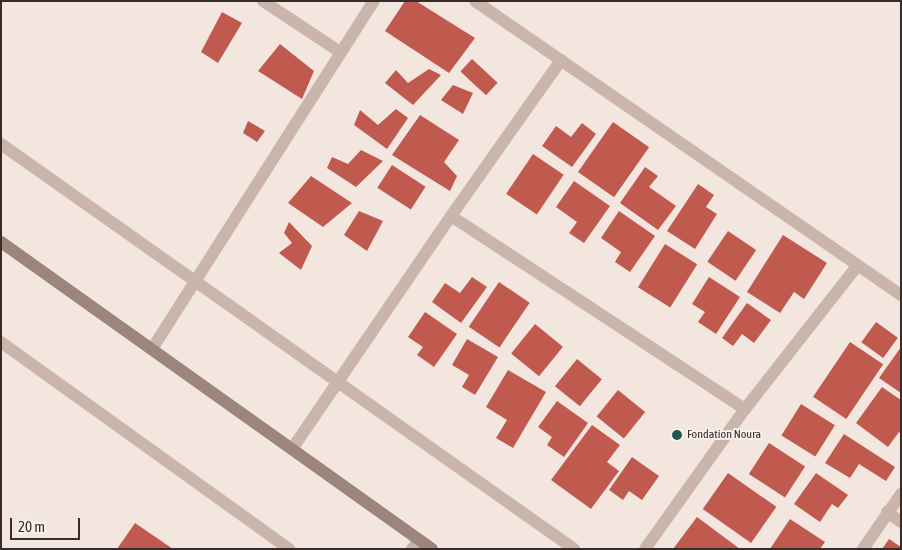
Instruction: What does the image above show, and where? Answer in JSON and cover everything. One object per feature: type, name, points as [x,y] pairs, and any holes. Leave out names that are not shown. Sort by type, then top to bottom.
[{"type":"main road","points":[[1,242],[292,449],[416,544],[432,549]]},
{"type":"street","points":[[263,1],[340,52]]},
{"type":"street","points":[[152,349],[374,1]]},
{"type":"street","points":[[475,1],[901,295]]},
{"type":"street","points":[[292,449],[450,216],[561,60]]},
{"type":"street","points":[[1,144],[574,549]]},
{"type":"street","points":[[450,216],[745,409]]},
{"type":"street","points":[[646,549],[745,409],[857,266]]},
{"type":"street","points":[[1,342],[288,549]]},
{"type":"street","points":[[863,549],[901,494]]},
{"type":"street","points":[[887,512],[901,522]]},
{"type":"building","points":[[405,1],[416,1],[475,38],[449,73],[385,31]]},
{"type":"building","points":[[222,12],[242,23],[218,63],[201,52]]},
{"type":"building","points":[[280,44],[314,71],[302,99],[258,71]]},
{"type":"building","points":[[472,59],[498,83],[486,95],[460,71]]},
{"type":"building","points":[[429,69],[441,75],[413,105],[385,83],[396,70],[408,83]]},
{"type":"building","points":[[453,85],[473,93],[463,114],[441,100]]},
{"type":"building","points":[[396,109],[408,118],[387,149],[354,125],[360,110],[378,125]]},
{"type":"building","points":[[420,115],[459,140],[444,162],[457,176],[450,191],[392,155]]},
{"type":"building","points":[[248,121],[265,131],[257,142],[243,133]]},
{"type":"building","points":[[613,122],[649,147],[614,197],[578,172]]},
{"type":"building","points":[[582,123],[596,134],[572,167],[542,146],[556,126],[571,137]]},
{"type":"building","points":[[361,150],[383,161],[356,187],[327,168],[332,157],[348,164]]},
{"type":"building","points":[[533,154],[564,175],[537,214],[506,194]]},
{"type":"building","points":[[392,165],[426,187],[411,209],[377,188]]},
{"type":"building","points":[[645,167],[658,176],[649,187],[676,206],[658,230],[620,203]]},
{"type":"building","points":[[311,176],[352,203],[323,227],[288,203]]},
{"type":"building","points":[[574,181],[610,206],[584,243],[569,233],[577,222],[556,207]]},
{"type":"building","points":[[698,184],[714,195],[706,207],[717,214],[695,249],[667,231]]},
{"type":"building","points":[[359,211],[383,221],[367,251],[344,235]]},
{"type":"building","points":[[619,211],[655,236],[630,272],[615,262],[621,252],[601,238]]},
{"type":"building","points":[[289,222],[312,246],[301,270],[279,253],[292,243],[284,233]]},
{"type":"building","points":[[728,231],[756,250],[735,281],[707,262]]},
{"type":"building","points":[[783,235],[827,263],[804,299],[794,292],[780,313],[747,292]]},
{"type":"building","points":[[665,244],[697,264],[670,307],[638,287]]},
{"type":"building","points":[[472,277],[487,287],[461,323],[432,302],[445,283],[460,293]]},
{"type":"building","points":[[709,277],[740,297],[716,334],[698,322],[705,312],[692,304]]},
{"type":"building","points":[[499,282],[530,303],[499,347],[469,327]]},
{"type":"building","points":[[747,303],[771,320],[754,343],[742,334],[733,346],[722,338]]},
{"type":"building","points":[[425,312],[457,334],[434,367],[417,355],[423,347],[408,337]]},
{"type":"building","points":[[876,322],[898,338],[883,358],[861,342]]},
{"type":"building","points":[[535,324],[563,347],[539,376],[511,354]]},
{"type":"building","points":[[467,339],[498,357],[475,395],[462,387],[469,375],[452,365]]},
{"type":"building","points":[[850,342],[883,364],[846,419],[813,397]]},
{"type":"building","points":[[901,347],[901,393],[879,378]]},
{"type":"building","points":[[577,359],[602,379],[580,406],[555,386]]},
{"type":"building","points":[[508,370],[546,392],[513,448],[496,438],[507,420],[486,407]]},
{"type":"building","points":[[882,387],[901,400],[901,434],[899,432],[888,447],[856,423]]},
{"type":"building","points":[[618,390],[645,412],[624,438],[597,416]]},
{"type":"building","points":[[557,401],[588,423],[564,457],[547,445],[552,437],[538,427]]},
{"type":"building","points":[[801,404],[835,425],[815,457],[781,435]]},
{"type":"building","points":[[592,425],[620,445],[607,462],[619,471],[591,509],[551,480]]},
{"type":"building","points":[[844,434],[895,467],[886,481],[859,464],[850,478],[825,463]]},
{"type":"building","points":[[769,443],[805,466],[785,497],[749,474]]},
{"type":"building","points":[[632,457],[659,476],[642,500],[629,491],[623,500],[609,490]]},
{"type":"building","points":[[728,473],[776,507],[751,543],[703,509]]},
{"type":"building","points":[[816,473],[848,495],[838,508],[832,504],[820,522],[794,504]]},
{"type":"building","points":[[697,517],[740,549],[673,549]]},
{"type":"building","points":[[790,519],[825,542],[820,549],[770,549]]},
{"type":"building","points":[[135,523],[173,549],[117,549]]},
{"type":"building","points":[[889,539],[901,547],[901,549],[882,549]]},
{"type":"place","name":"Fondation Noura","points":[[677,435]]}]
